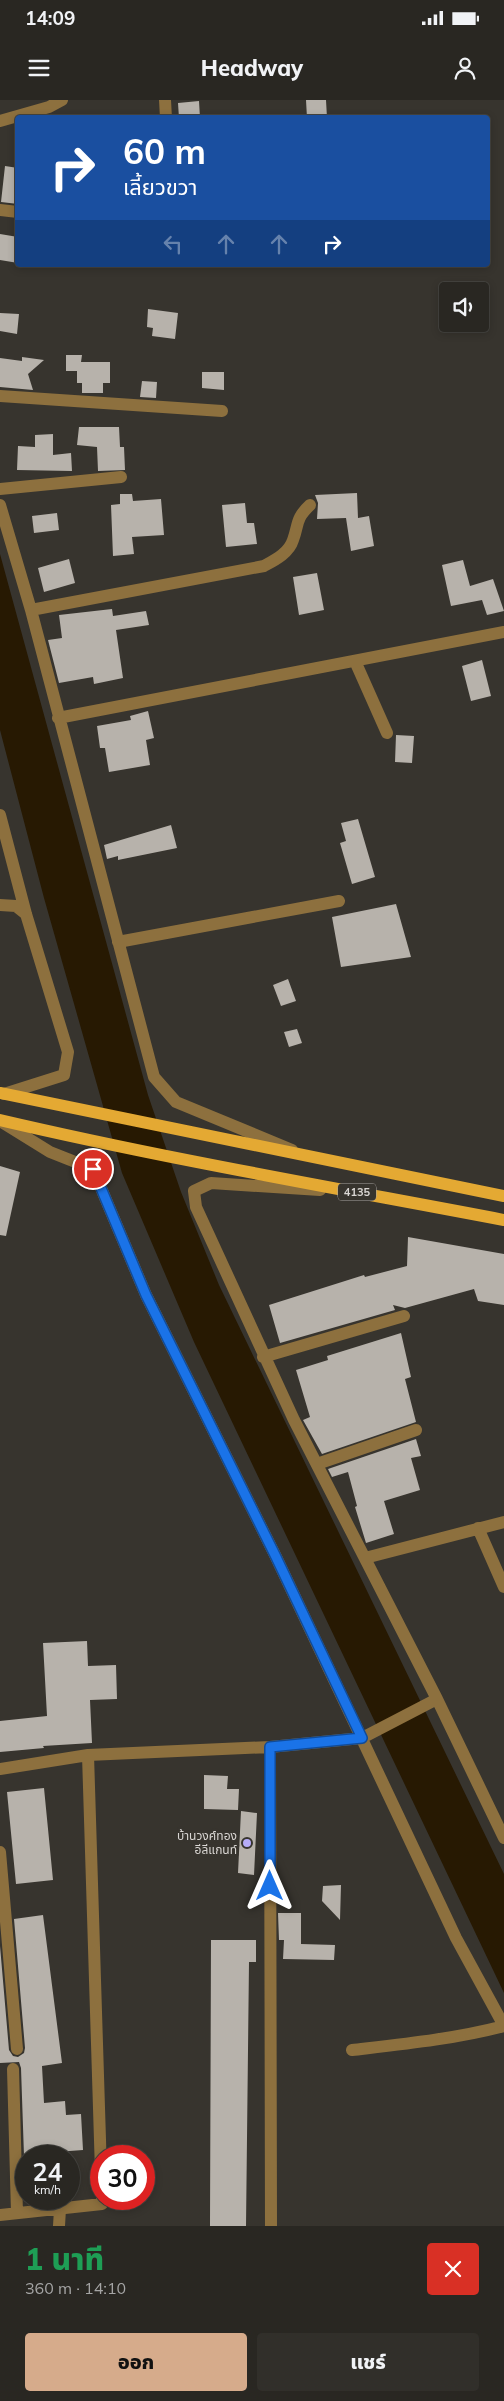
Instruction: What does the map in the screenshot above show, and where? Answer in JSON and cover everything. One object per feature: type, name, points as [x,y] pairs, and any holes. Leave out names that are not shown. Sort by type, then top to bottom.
[{"type":"main road","name":"4135","points":[[2,1093],[47,1104],[504,1196]]},
{"type":"main road","name":"4135","points":[[0,1120],[210,1165],[504,1220]]},
{"type":"street","points":[[18,115],[48,107],[62,100]]},
{"type":"street","points":[[164,100],[166,115]]},
{"type":"street","points":[[0,120],[15,116]]},
{"type":"street","points":[[0,210],[15,212]]},
{"type":"street","points":[[0,396],[222,411]]},
{"type":"street","points":[[0,489],[121,477]]},
{"type":"street","points":[[31,610],[264,566],[288,549],[293,542],[296,522],[301,513],[310,505]]},
{"type":"street","points":[[0,506],[31,610],[154,1077],[176,1102],[310,1157]]},
{"type":"street","points":[[58,718],[504,632]]},
{"type":"street","points":[[355,661],[387,733]]},
{"type":"street","points":[[0,815],[26,914],[68,1052],[64,1075],[2,1093]]},
{"type":"street","points":[[118,942],[339,901]]},
{"type":"street","points":[[0,904],[16,906],[26,914]]},
{"type":"street","points":[[0,1120],[50,1152],[93,1169],[146,1295],[276,1557],[456,1938],[504,2026],[433,2040],[352,2050]]},
{"type":"street","points":[[362,1193],[211,1183],[194,1191],[196,1207],[263,1357],[437,1699],[504,1838]]},
{"type":"street","points":[[263,1357],[404,1316]]},
{"type":"street","points":[[317,1464],[416,1430]]},
{"type":"street","points":[[365,1558],[504,1522]]},
{"type":"street","points":[[478,1528],[504,1587]]},
{"type":"street","points":[[0,1769],[88,1755],[270,1747],[362,1738],[437,1699]]},
{"type":"street","points":[[270,1747],[271,2226]]},
{"type":"street","points":[[88,1755],[100,2145]]},
{"type":"street","points":[[0,1852],[17,2049]]},
{"type":"street","points":[[13,2069],[17,2213]]},
{"type":"street","points":[[0,2215],[49,2210]]},
{"type":"street","points":[[59,2226],[60,2210]]},
{"type":"shaded area","points":[[0,554],[148,1095],[181,1192],[219,1285],[504,1874],[504,1993],[194,1342],[122,1173],[44,898],[0,730]]},
{"type":"building","points":[[306,100],[326,100],[327,115],[307,115]]},
{"type":"building","points":[[199,101],[200,115],[179,115],[178,103]]},
{"type":"building","points":[[5,166],[15,168],[15,204],[1,202]]},
{"type":"building","points":[[0,234],[15,236],[15,262],[0,260]]},
{"type":"building","points":[[148,309],[178,313],[175,339],[152,336],[153,328],[147,327]]},
{"type":"building","points":[[0,313],[19,314],[17,334],[0,331]]},
{"type":"building","points":[[66,355],[82,355],[81,362],[110,362],[110,383],[103,383],[103,393],[82,393],[82,383],[77,383],[77,371],[66,371]]},
{"type":"building","points":[[22,357],[44,360],[28,374],[33,390],[0,387],[0,358],[22,361]]},
{"type":"building","points":[[202,372],[224,372],[224,390],[202,388]]},
{"type":"building","points":[[142,381],[157,382],[156,398],[140,397]]},
{"type":"building","points":[[79,427],[119,427],[120,447],[124,447],[125,470],[98,471],[97,447],[77,445]]},
{"type":"building","points":[[53,434],[53,455],[71,453],[72,471],[17,470],[18,446],[35,447],[35,435]]},
{"type":"building","points":[[357,493],[358,518],[369,516],[374,546],[351,551],[346,518],[317,519],[318,503],[315,495]]},
{"type":"building","points":[[120,494],[132,494],[133,501],[161,499],[164,535],[132,537],[134,554],[113,556],[111,505],[120,504]]},
{"type":"building","points":[[245,503],[247,523],[254,523],[257,544],[226,547],[222,505]]},
{"type":"building","points":[[57,513],[59,530],[34,533],[32,516]]},
{"type":"building","points":[[69,559],[75,583],[44,592],[38,568]]},
{"type":"building","points":[[463,560],[470,586],[493,579],[504,611],[487,615],[482,600],[451,606],[442,565]]},
{"type":"building","points":[[317,573],[324,610],[299,615],[293,577]]},
{"type":"building","points":[[112,609],[113,616],[146,611],[149,625],[116,630],[123,678],[94,684],[93,677],[59,683],[48,640],[62,638],[59,615]]},
{"type":"building","points":[[482,660],[491,696],[471,701],[462,666]]},
{"type":"building","points":[[148,711],[154,738],[146,740],[150,765],[109,772],[105,748],[100,748],[97,726],[131,720],[130,716]]},
{"type":"building","points":[[396,735],[414,736],[412,763],[395,762]]},
{"type":"building","points":[[358,819],[375,877],[352,884],[340,843],[346,841],[341,823]]},
{"type":"building","points":[[171,825],[177,848],[118,860],[118,856],[107,859],[104,845]]},
{"type":"building","points":[[396,904],[411,957],[341,967],[332,917]]},
{"type":"building","points":[[288,979],[296,1001],[281,1006],[273,985]]},
{"type":"building","points":[[297,1029],[302,1043],[289,1047],[284,1032]]},
{"type":"building","points":[[0,1166],[20,1172],[6,1236],[0,1235]]},
{"type":"building","points":[[408,1237],[504,1254],[504,1305],[478,1301],[474,1289],[405,1308],[393,1305],[395,1310],[280,1343],[269,1305],[364,1275],[365,1277],[407,1266]]},
{"type":"building","points":[[401,1333],[411,1377],[405,1379],[416,1422],[322,1454],[303,1420],[310,1417],[296,1370],[328,1360],[327,1356]]},
{"type":"building","points":[[416,1439],[421,1456],[411,1458],[420,1490],[384,1501],[394,1534],[366,1543],[355,1507],[357,1506],[348,1472],[332,1477],[328,1469]]},
{"type":"building","points":[[87,1641],[88,1666],[116,1665],[117,1699],[90,1700],[92,1743],[43,1746],[44,1748],[0,1752],[0,1721],[47,1716],[43,1643]]},
{"type":"building","points":[[204,1775],[228,1776],[227,1789],[239,1789],[238,1810],[204,1809]]},
{"type":"building","points":[[44,1788],[53,1880],[16,1884],[7,1792]]},
{"type":"building","name":"บ้านวงศ์ทอง อีลีแกนท์","points":[[241,1811],[257,1813],[254,1875],[238,1873]]},
{"type":"building","points":[[341,1885],[340,1920],[322,1901],[323,1886]]},
{"type":"building","points":[[278,1913],[301,1913],[301,1944],[335,1945],[334,1960],[283,1959],[284,1940],[279,1940]]},
{"type":"building","points":[[43,1915],[62,2063],[42,2066],[44,2103],[65,2101],[66,2115],[81,2114],[83,2150],[80,2150],[80,2145],[24,2145],[21,2068],[19,2062],[0,2063],[0,1946],[9,2050],[13,2056],[18,2057],[24,2053],[25,2048],[14,1919]]},
{"type":"building","points":[[211,1940],[256,1940],[256,1962],[249,1962],[246,2226],[210,2226]]},
{"type":"place","name":"บ้านวงศ์ทอง อีลีแกนท์","points":[[247,1843]]},
{"type":"route","points":[[93,1169],[146,1295],[276,1557],[362,1738],[270,1747],[270,1886]]}]
